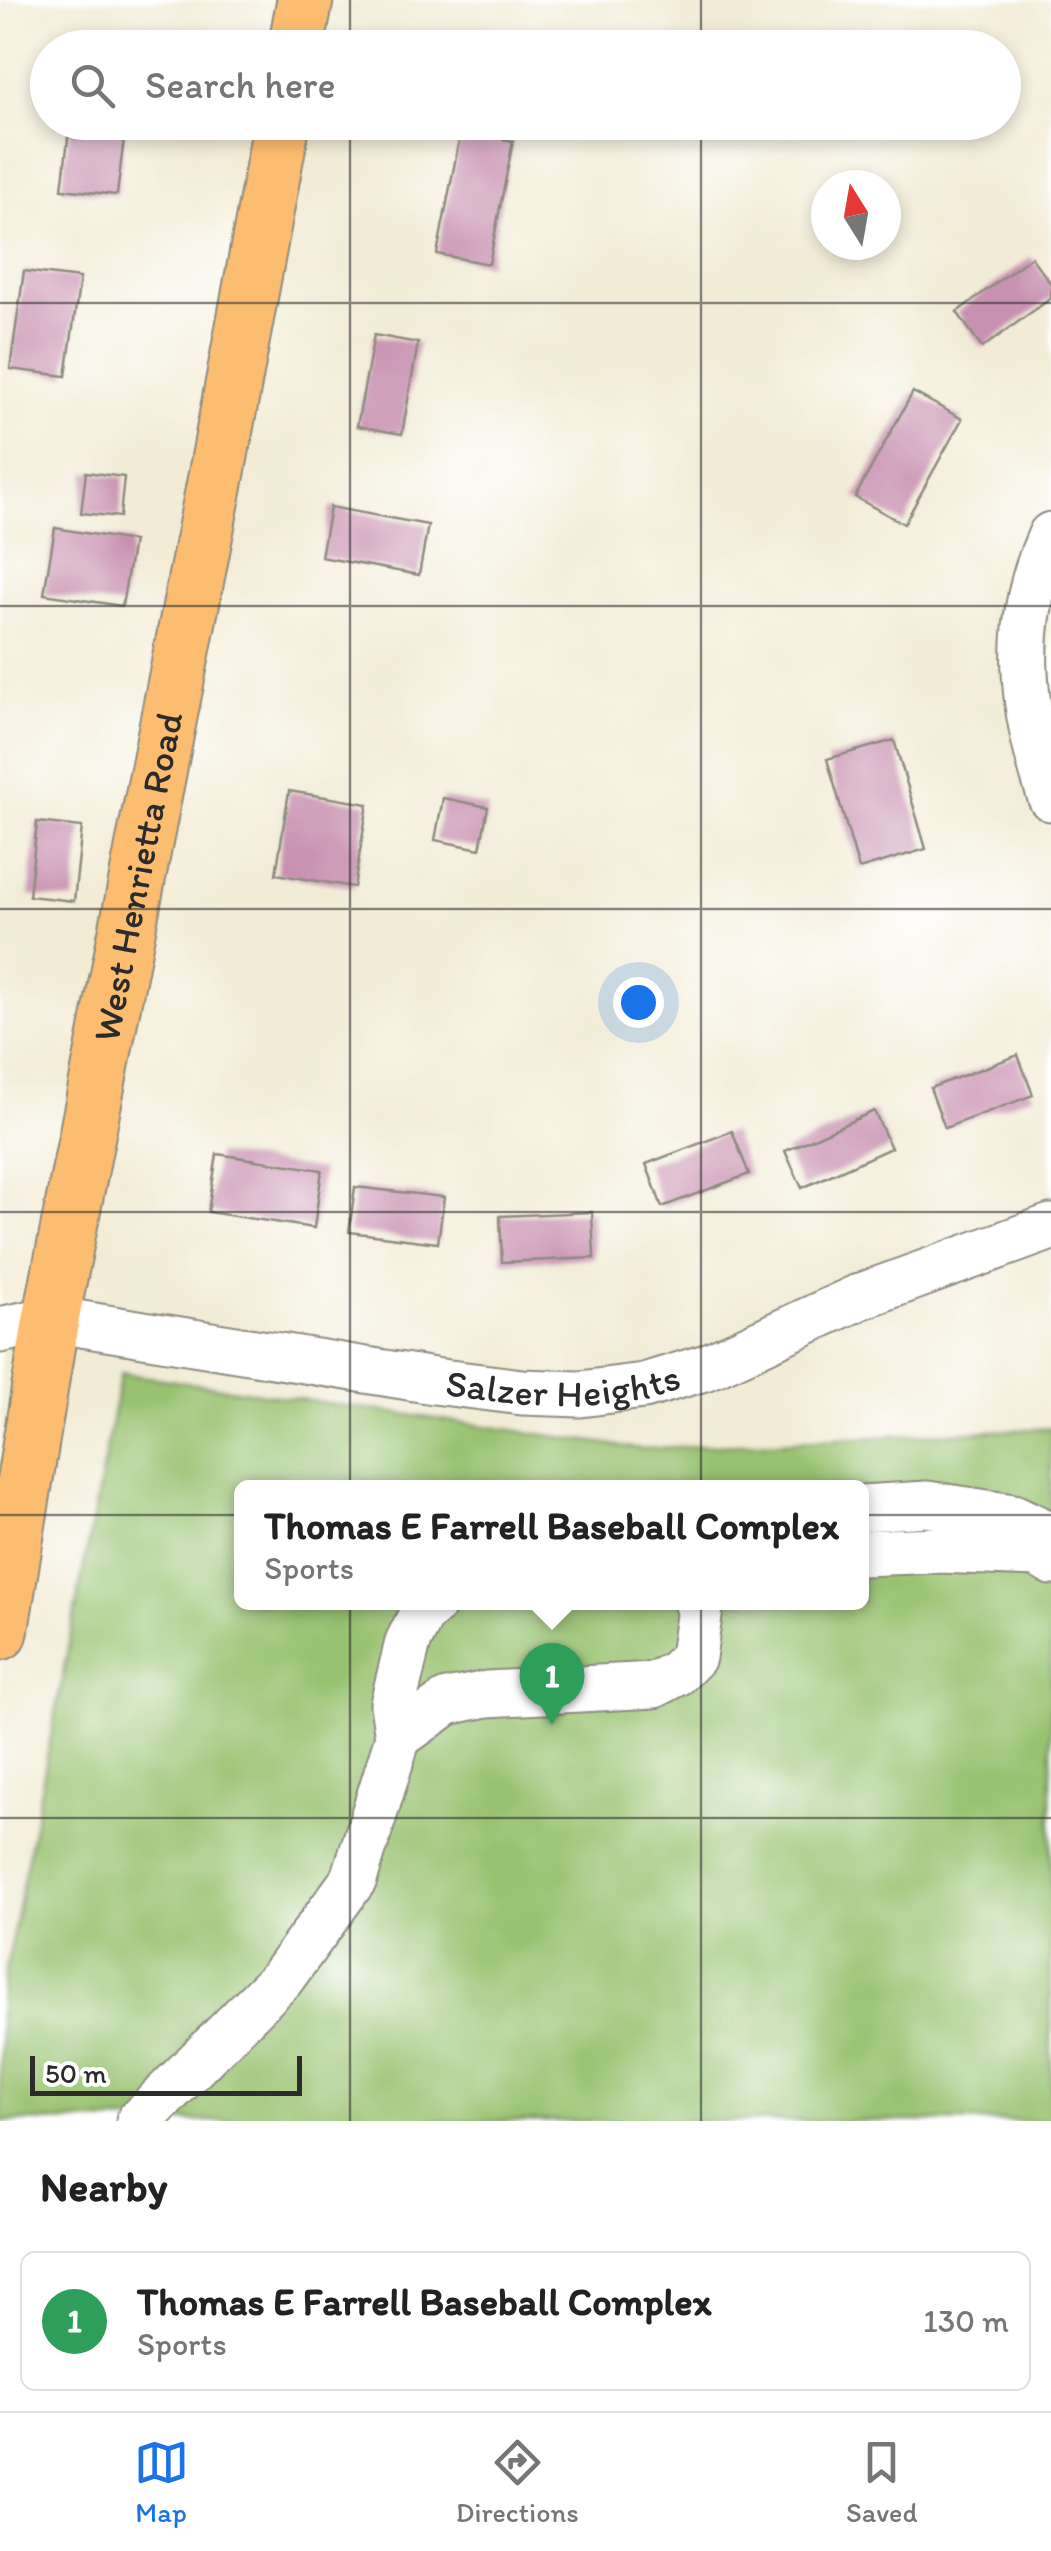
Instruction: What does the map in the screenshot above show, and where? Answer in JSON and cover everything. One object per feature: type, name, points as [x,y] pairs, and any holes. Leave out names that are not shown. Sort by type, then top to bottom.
[{"type":"main road","points":[[299,30],[304,0]]},
{"type":"main road","name":"West Henrietta Road","points":[[0,1632],[26,1324],[213,496],[279,140]]},
{"type":"street","points":[[1051,535],[1037,565],[1026,616],[1023,658],[1032,738],[1051,798]]},
{"type":"street","name":"Salzer Heights","points":[[26,1324],[434,1381],[522,1392],[580,1394],[644,1386],[706,1367],[859,1297],[1051,1226]]},
{"type":"street","points":[[869,1508],[927,1504],[1013,1516],[1051,1535]]},
{"type":"street","points":[[869,1553],[940,1550],[1038,1554],[1051,1562]]},
{"type":"street","points":[[138,2121],[281,1979],[354,1879],[398,1737],[393,1704],[408,1642],[426,1610]]},
{"type":"street","points":[[398,1737],[447,1702],[486,1694],[654,1684],[677,1673],[693,1657],[703,1610]]},
{"type":"green space","points":[[121,1373],[641,1449],[1051,1428],[1051,2121],[0,2121],[0,2001]]},
{"type":"building","points":[[68,140],[124,140],[117,195],[62,189]]},
{"type":"building","points":[[459,140],[513,141],[489,264],[437,254]]},
{"type":"building","points":[[1031,257],[1051,284],[1051,298],[982,348],[957,312]]},
{"type":"building","points":[[24,271],[80,278],[66,376],[10,369]]},
{"type":"building","points":[[374,335],[418,343],[402,434],[357,426]]},
{"type":"building","points":[[913,392],[962,419],[904,524],[855,497]]},
{"type":"building","points":[[86,472],[124,477],[120,517],[81,513]]},
{"type":"building","points":[[330,507],[428,525],[419,575],[321,557]]},
{"type":"building","points":[[55,528],[133,541],[122,606],[44,594]]},
{"type":"building","points":[[894,740],[926,849],[859,869],[827,759]]},
{"type":"building","points":[[289,791],[368,804],[354,887],[276,874]]},
{"type":"building","points":[[443,798],[488,807],[480,849],[435,840]]},
{"type":"building","points":[[37,822],[82,827],[74,901],[29,896]]},
{"type":"building","points":[[1018,1055],[1033,1095],[945,1128],[930,1088]]},
{"type":"building","points":[[874,1111],[891,1148],[802,1188],[785,1151]]},
{"type":"building","points":[[732,1131],[749,1174],[662,1207],[646,1164]]},
{"type":"building","points":[[217,1154],[322,1170],[314,1228],[208,1212]]},
{"type":"building","points":[[355,1187],[444,1197],[438,1243],[349,1232]]},
{"type":"building","points":[[592,1212],[594,1258],[502,1262],[500,1216]]},
{"type":"place","name":"Thomas E Farrell Baseball Complex","points":[[552,1725]]}]
